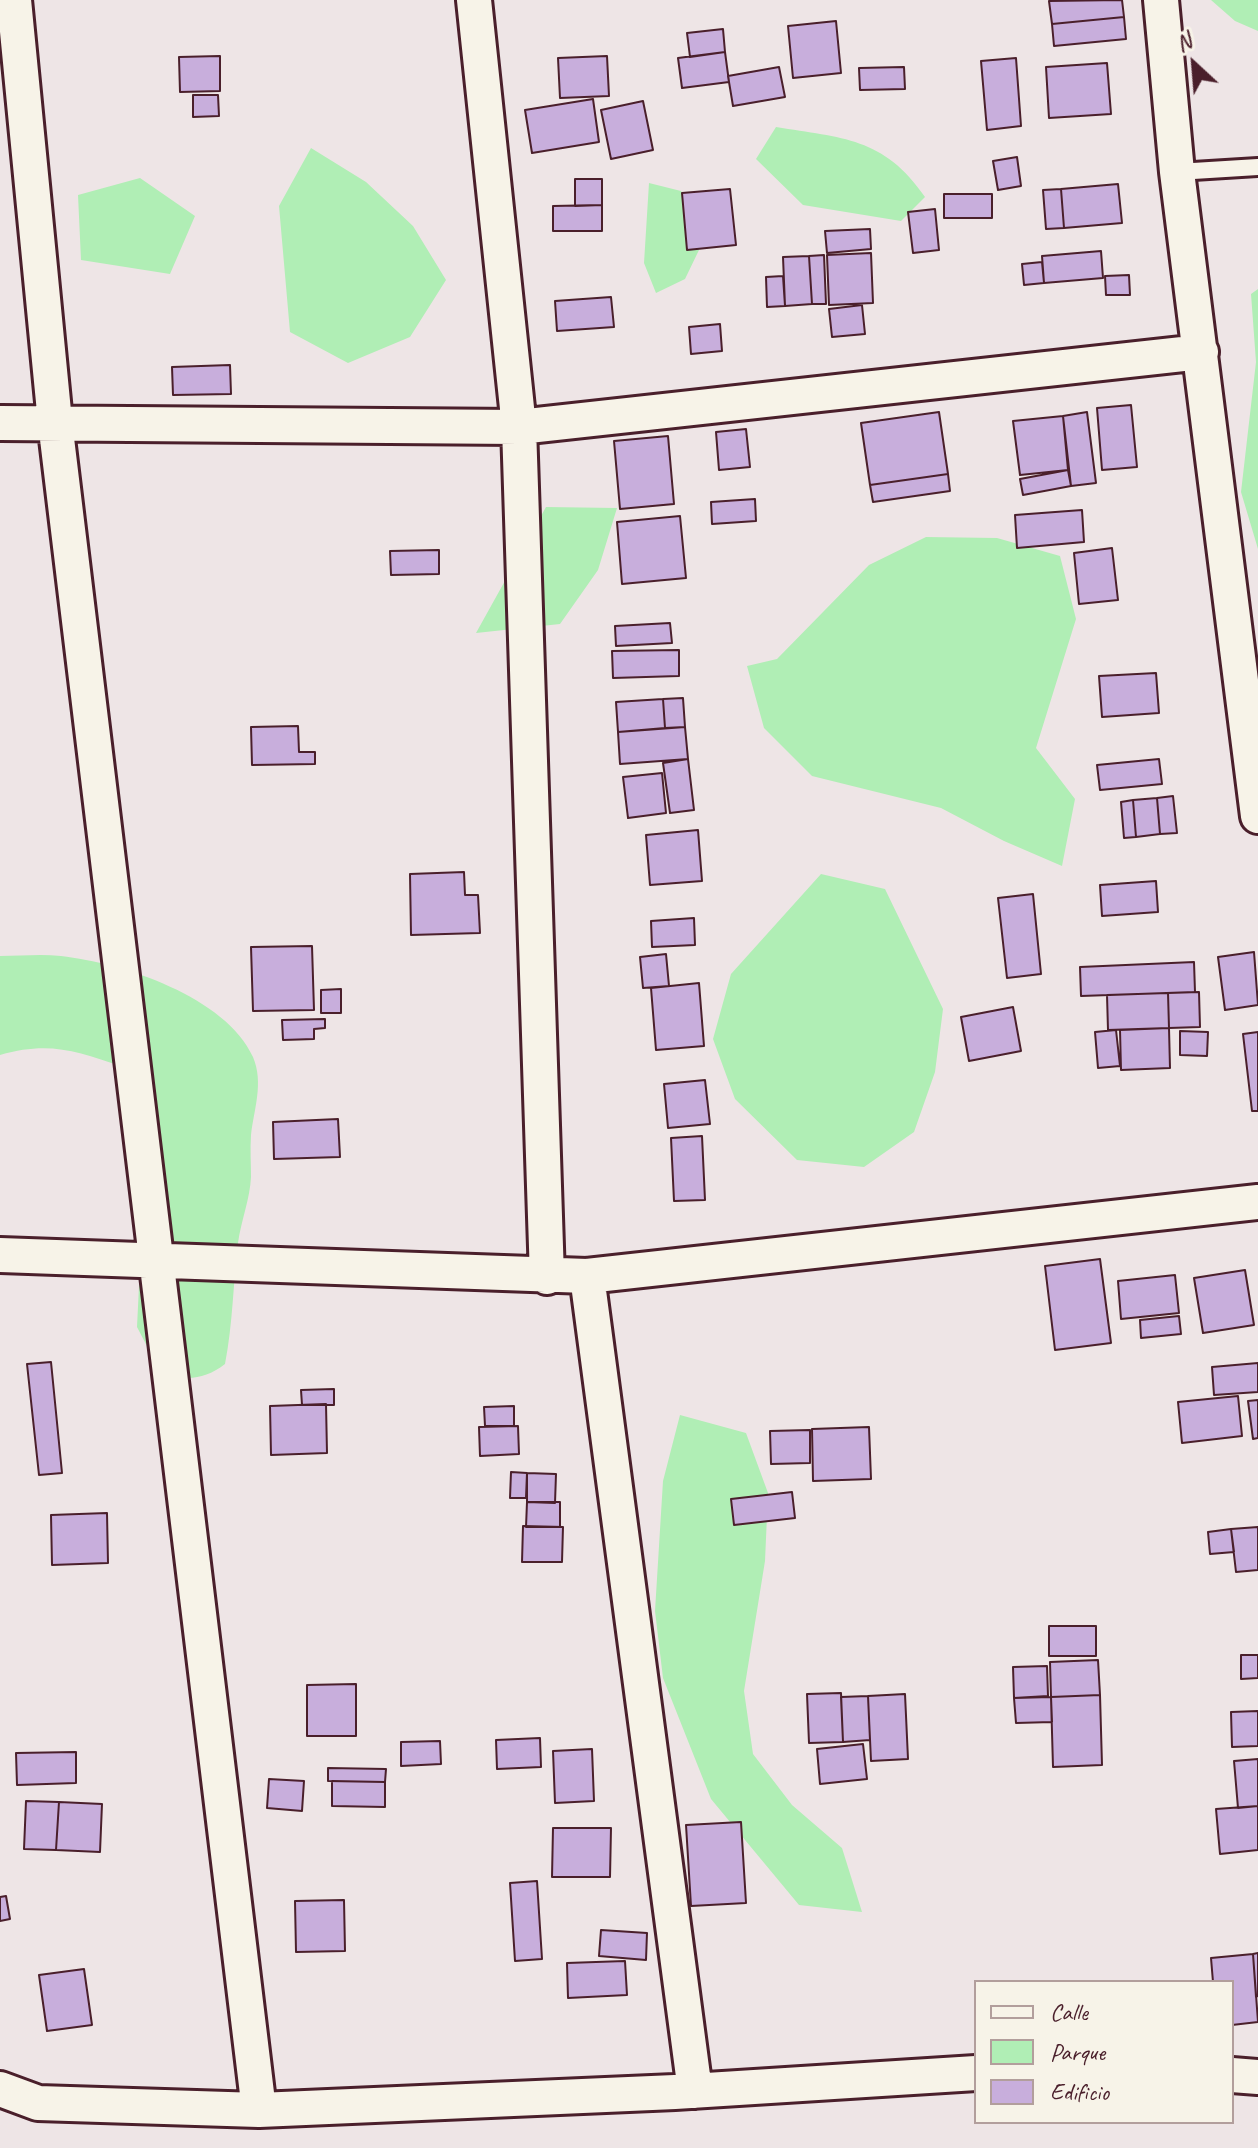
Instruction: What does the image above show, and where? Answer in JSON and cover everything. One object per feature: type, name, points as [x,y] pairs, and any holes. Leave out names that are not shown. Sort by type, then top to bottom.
[{"type":"street","points":[[14,0],[55,422],[154,1262],[259,2110]]},
{"type":"street","points":[[474,0],[519,427],[547,1277]]},
{"type":"street","points":[[1161,0],[1177,172],[1258,816]]},
{"type":"street","points":[[0,423],[519,427],[1201,352]]},
{"type":"street","points":[[0,1255],[547,1277],[587,1276],[1258,1202]]},
{"type":"street","points":[[587,1276],[695,2091]]},
{"type":"street","points":[[0,2089],[38,2103],[259,2110],[695,2091],[974,2073]]},
{"type":"street","points":[[1234,2075],[1258,2077]]},
{"type":"lane","points":[[1177,172],[1258,167]]},
{"type":"green space","points":[[1211,0],[1258,0],[1258,31],[1235,21]]},
{"type":"green space","points":[[776,127],[841,138],[877,151],[910,177],[925,197],[901,221],[803,205],[756,159]]},
{"type":"green space","points":[[311,148],[366,182],[413,226],[446,280],[410,337],[348,363],[290,332],[279,206]]},
{"type":"green space","points":[[140,178],[195,216],[170,274],[81,260],[78,195]]},
{"type":"green space","points":[[649,183],[681,191],[699,217],[699,250],[685,279],[656,293],[644,263]]},
{"type":"green space","points":[[1258,289],[1258,549],[1241,492],[1256,362],[1251,294]]},
{"type":"green space","points":[[546,507],[617,508],[598,570],[560,624],[476,633]]},
{"type":"green space","points":[[926,537],[997,538],[1060,556],[1076,619],[1036,748],[1075,799],[1062,866],[1004,841],[941,808],[812,776],[764,728],[747,666],[777,659],[869,565]]},
{"type":"green space","points":[[821,874],[885,889],[943,1009],[935,1072],[914,1132],[864,1167],[797,1160],[735,1099],[713,1039],[731,974]]},
{"type":"green space","points":[[0,956],[61,956],[142,975],[197,1001],[220,1017],[240,1036],[253,1057],[258,1086],[251,1135],[251,1177],[238,1243],[230,1334],[225,1364],[210,1373],[187,1378],[161,1373],[137,1327],[139,1286],[157,1234],[123,1067],[91,1056],[48,1048],[0,1055]]},
{"type":"green space","points":[[680,1415],[746,1433],[768,1493],[765,1561],[744,1691],[753,1754],[792,1805],[842,1848],[862,1912],[799,1905],[711,1799],[663,1678],[655,1611],[663,1481]]},
{"type":"building","points":[[1122,0],[1124,17],[1052,24],[1049,1]]},
{"type":"building","points":[[1124,17],[1126,39],[1054,46],[1052,24]]},
{"type":"building","points":[[836,21],[841,73],[793,78],[788,26]]},
{"type":"building","points":[[723,29],[725,52],[690,57],[687,33]]},
{"type":"building","points":[[725,52],[729,82],[682,88],[678,58]]},
{"type":"building","points":[[220,56],[220,91],[180,92],[179,57]]},
{"type":"building","points":[[607,56],[609,96],[560,98],[558,58]]},
{"type":"building","points":[[1016,58],[1021,126],[987,130],[981,61]]},
{"type":"building","points":[[1107,63],[1111,114],[1049,118],[1046,67]]},
{"type":"building","points":[[779,67],[785,97],[733,106],[728,76]]},
{"type":"building","points":[[904,67],[905,89],[860,90],[859,68]]},
{"type":"building","points":[[193,95],[218,95],[219,116],[193,117]]},
{"type":"building","points":[[593,99],[599,142],[532,153],[525,110]]},
{"type":"building","points":[[643,101],[653,150],[611,159],[601,110]]},
{"type":"building","points":[[1017,157],[1021,186],[998,190],[993,161]]},
{"type":"building","points":[[575,179],[602,179],[602,205],[575,206]]},
{"type":"building","points":[[1118,184],[1122,223],[1064,228],[1061,189]]},
{"type":"building","points":[[730,189],[736,245],[687,250],[682,193]]},
{"type":"building","points":[[1061,189],[1064,228],[1046,229],[1043,190]]},
{"type":"building","points":[[944,194],[992,194],[992,218],[944,218]]},
{"type":"building","points":[[602,205],[602,231],[553,231],[553,206]]},
{"type":"building","points":[[935,209],[939,250],[913,253],[908,212]]},
{"type":"building","points":[[870,229],[871,249],[827,253],[825,231]]},
{"type":"building","points":[[1101,251],[1103,278],[1044,283],[1042,256]]},
{"type":"building","points":[[871,253],[873,303],[829,305],[827,255]]},
{"type":"building","points":[[824,255],[826,304],[812,304],[809,256]]},
{"type":"building","points":[[809,256],[812,304],[785,306],[783,257]]},
{"type":"building","points":[[1042,262],[1044,283],[1024,285],[1022,264]]},
{"type":"building","points":[[1129,275],[1130,295],[1106,295],[1105,276]]},
{"type":"building","points":[[783,276],[785,306],[767,307],[766,277]]},
{"type":"building","points":[[611,297],[614,327],[557,331],[555,301]]},
{"type":"building","points":[[862,305],[865,334],[832,337],[829,309]]},
{"type":"building","points":[[720,324],[722,351],[691,354],[689,327]]},
{"type":"building","points":[[230,365],[231,394],[173,395],[172,367]]},
{"type":"building","points":[[1131,405],[1137,467],[1102,470],[1097,408]]},
{"type":"building","points":[[939,412],[948,474],[870,485],[861,423]]},
{"type":"building","points":[[1087,412],[1096,483],[1071,486],[1063,416]]},
{"type":"building","points":[[1063,416],[1068,470],[1020,475],[1013,421]]},
{"type":"building","points":[[746,429],[750,467],[719,470],[716,432]]},
{"type":"building","points":[[668,436],[674,504],[620,509],[614,441]]},
{"type":"building","points":[[1068,470],[1071,486],[1023,495],[1020,479]]},
{"type":"building","points":[[948,474],[950,491],[873,502],[870,485]]},
{"type":"building","points":[[755,499],[756,521],[712,524],[711,502]]},
{"type":"building","points":[[1082,510],[1084,542],[1017,548],[1015,515]]},
{"type":"building","points":[[680,516],[686,578],[622,584],[617,522]]},
{"type":"building","points":[[1112,548],[1118,600],[1079,604],[1074,553]]},
{"type":"building","points":[[439,550],[439,574],[391,575],[390,551]]},
{"type":"building","points":[[670,623],[672,643],[616,646],[615,626]]},
{"type":"building","points":[[679,650],[679,676],[613,678],[612,651]]},
{"type":"building","points":[[1156,673],[1159,713],[1102,717],[1099,676]]},
{"type":"building","points":[[683,698],[685,727],[665,728],[663,699]]},
{"type":"building","points":[[663,699],[665,728],[618,732],[616,702]]},
{"type":"building","points":[[298,726],[299,752],[315,752],[315,764],[252,765],[251,727]]},
{"type":"building","points":[[685,727],[688,759],[620,764],[618,732]]},
{"type":"building","points":[[688,759],[694,810],[670,813],[663,763]]},
{"type":"building","points":[[1159,759],[1162,784],[1100,790],[1097,765]]},
{"type":"building","points":[[662,773],[666,813],[628,818],[623,777]]},
{"type":"building","points":[[1173,796],[1177,833],[1160,834],[1157,798]]},
{"type":"building","points":[[1157,798],[1160,834],[1136,837],[1133,800]]},
{"type":"building","points":[[1133,800],[1136,837],[1124,838],[1121,802]]},
{"type":"building","points":[[698,830],[702,881],[650,885],[646,835]]},
{"type":"building","points":[[464,872],[465,895],[478,895],[480,933],[411,935],[410,874]]},
{"type":"building","points":[[1156,881],[1158,912],[1102,916],[1100,885]]},
{"type":"building","points":[[1033,894],[1041,974],[1007,978],[998,898]]},
{"type":"building","points":[[694,918],[695,945],[652,947],[651,921]]},
{"type":"building","points":[[312,946],[314,1010],[253,1011],[251,947]]},
{"type":"building","points":[[1254,952],[1258,1005],[1225,1010],[1218,957]]},
{"type":"building","points":[[666,954],[669,986],[643,988],[640,957]]},
{"type":"building","points":[[1194,962],[1195,992],[1081,996],[1080,967]]},
{"type":"building","points":[[699,983],[704,1046],[656,1050],[651,988]]},
{"type":"building","points":[[341,989],[341,1013],[321,1013],[321,990]]},
{"type":"building","points":[[1199,992],[1200,1027],[1169,1028],[1168,993]]},
{"type":"building","points":[[1168,993],[1169,1028],[1108,1030],[1107,995]]},
{"type":"building","points":[[1013,1007],[1021,1051],[969,1061],[961,1017]]},
{"type":"building","points":[[325,1019],[325,1028],[314,1029],[314,1039],[283,1040],[282,1020]]},
{"type":"building","points":[[1169,1028],[1170,1068],[1121,1070],[1120,1030]]},
{"type":"building","points":[[1116,1030],[1120,1066],[1098,1068],[1095,1032]]},
{"type":"building","points":[[1180,1031],[1208,1032],[1207,1056],[1180,1055]]},
{"type":"building","points":[[1258,1032],[1258,1111],[1252,1111],[1243,1034]]},
{"type":"building","points":[[705,1080],[710,1124],[668,1128],[664,1084]]},
{"type":"building","points":[[338,1119],[340,1157],[274,1159],[273,1122]]},
{"type":"building","points":[[702,1136],[705,1200],[674,1201],[671,1138]]},
{"type":"building","points":[[1100,1259],[1111,1343],[1055,1350],[1045,1266]]},
{"type":"building","points":[[1245,1270],[1254,1325],[1203,1333],[1194,1278]]},
{"type":"building","points":[[1175,1275],[1179,1313],[1121,1319],[1118,1281]]},
{"type":"building","points":[[1179,1316],[1181,1334],[1141,1338],[1140,1320]]},
{"type":"building","points":[[51,1362],[62,1473],[39,1475],[27,1364]]},
{"type":"building","points":[[1258,1363],[1258,1392],[1214,1395],[1212,1367]]},
{"type":"building","points":[[334,1389],[334,1405],[302,1405],[301,1390]]},
{"type":"building","points":[[1238,1396],[1242,1436],[1182,1443],[1178,1402]]},
{"type":"building","points":[[1258,1400],[1258,1438],[1253,1439],[1248,1401]]},
{"type":"building","points":[[326,1404],[327,1453],[271,1455],[270,1406]]},
{"type":"building","points":[[514,1406],[514,1426],[485,1426],[484,1407]]},
{"type":"building","points":[[518,1426],[519,1454],[480,1456],[479,1427]]},
{"type":"building","points":[[869,1427],[871,1479],[813,1481],[812,1429]]},
{"type":"building","points":[[810,1430],[810,1463],[771,1464],[770,1431]]},
{"type":"building","points":[[511,1472],[527,1473],[526,1498],[510,1498]]},
{"type":"building","points":[[527,1473],[556,1474],[555,1503],[527,1502]]},
{"type":"building","points":[[792,1492],[795,1518],[734,1525],[731,1499]]},
{"type":"building","points":[[527,1502],[560,1502],[560,1527],[526,1527]]},
{"type":"building","points":[[107,1513],[108,1563],[52,1565],[51,1515]]},
{"type":"building","points":[[523,1526],[563,1527],[562,1562],[522,1562]]},
{"type":"building","points":[[1258,1527],[1258,1570],[1236,1572],[1231,1529]]},
{"type":"building","points":[[1231,1529],[1234,1552],[1210,1554],[1208,1532]]},
{"type":"building","points":[[1049,1626],[1096,1626],[1096,1656],[1049,1656]]},
{"type":"building","points":[[1241,1655],[1258,1655],[1258,1678],[1241,1679]]},
{"type":"building","points":[[1098,1660],[1100,1695],[1051,1697],[1050,1662]]},
{"type":"building","points":[[1047,1666],[1048,1696],[1014,1698],[1013,1667]]},
{"type":"building","points":[[356,1684],[356,1736],[307,1736],[307,1685]]},
{"type":"building","points":[[841,1693],[843,1742],[809,1743],[807,1694]]},
{"type":"building","points":[[905,1694],[908,1759],[871,1761],[868,1696]]},
{"type":"building","points":[[1100,1695],[1102,1765],[1053,1767],[1051,1697]]},
{"type":"building","points":[[868,1696],[870,1740],[843,1742],[841,1697]]},
{"type":"building","points":[[1051,1697],[1052,1722],[1016,1723],[1014,1698]]},
{"type":"building","points":[[1258,1711],[1258,1746],[1232,1747],[1231,1712]]},
{"type":"building","points":[[540,1738],[541,1767],[497,1769],[496,1740]]},
{"type":"building","points":[[440,1741],[441,1764],[401,1766],[401,1742]]},
{"type":"building","points":[[863,1744],[867,1779],[820,1784],[817,1749]]},
{"type":"building","points":[[592,1749],[594,1801],[555,1803],[553,1751]]},
{"type":"building","points":[[76,1752],[76,1783],[17,1785],[16,1753]]},
{"type":"building","points":[[1258,1759],[1258,1806],[1238,1808],[1234,1761]]},
{"type":"building","points":[[328,1768],[386,1769],[385,1782],[328,1781]]},
{"type":"building","points":[[269,1779],[304,1781],[302,1811],[267,1808]]},
{"type":"building","points":[[332,1781],[385,1782],[385,1807],[332,1806]]},
{"type":"building","points":[[26,1801],[59,1802],[56,1850],[24,1849]]},
{"type":"building","points":[[59,1802],[102,1804],[100,1852],[56,1850]]},
{"type":"building","points":[[1258,1806],[1258,1850],[1220,1854],[1216,1809]]},
{"type":"building","points":[[741,1822],[746,1903],[691,1906],[686,1825]]},
{"type":"building","points":[[553,1828],[611,1828],[610,1877],[552,1877]]},
{"type":"building","points":[[537,1881],[542,1959],[515,1961],[510,1883]]},
{"type":"building","points":[[6,1896],[10,1919],[0,1921],[0,1897]]},
{"type":"building","points":[[344,1900],[345,1951],[296,1952],[295,1901]]},
{"type":"building","points":[[601,1930],[647,1933],[646,1960],[599,1956]]},
{"type":"building","points":[[1258,1953],[1258,1996],[1256,1997],[1253,1954]]},
{"type":"building","points":[[1253,1954],[1258,2022],[1234,2025],[1234,1980],[1213,1980],[1211,1958]]},
{"type":"building","points":[[625,1961],[627,1995],[568,1998],[567,1963]]},
{"type":"building","points":[[84,1969],[92,2025],[47,2031],[39,1975]]}]
